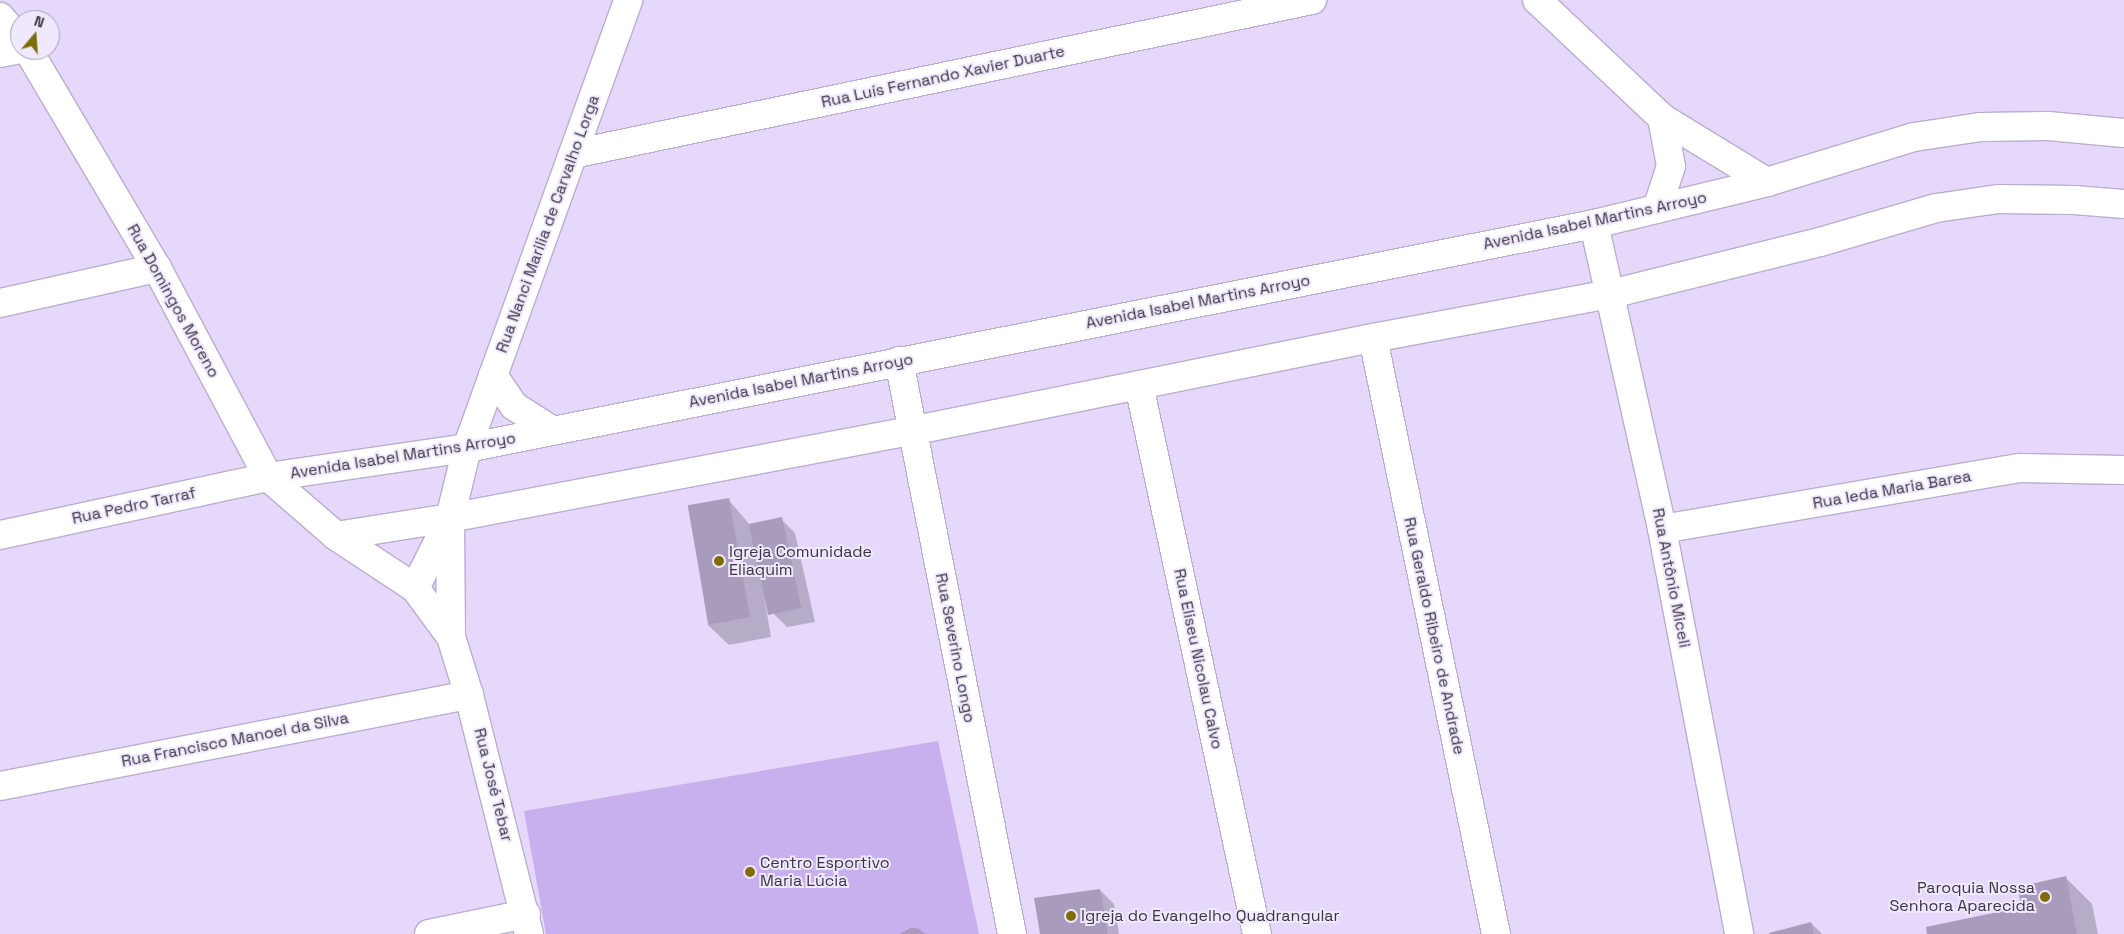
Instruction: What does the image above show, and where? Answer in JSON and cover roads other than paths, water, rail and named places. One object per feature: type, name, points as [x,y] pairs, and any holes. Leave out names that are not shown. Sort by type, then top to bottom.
[{"type":"street","name":"Rua Nanci Marilia de Carvalho Lorga","points":[[450,518],[467,448],[628,0]]},
{"type":"street","name":"Rua Luís Fernando Xavier Duarte","points":[[573,154],[1312,0]]},
{"type":"street","points":[[1537,0],[1662,118],[1767,182]]},
{"type":"street","points":[[0,17],[10,28]]},
{"type":"street","name":"Rua Domingos Moreno","points":[[34,60],[157,268],[268,477],[336,536]]},
{"type":"street","points":[[1657,209],[1671,166],[1662,118]]},
{"type":"street","name":"Avenida Isabel Martins Arroyo","points":[[268,477],[467,448],[1594,224],[1767,182],[1914,137],[1981,127],[2048,126],[2124,133]]},
{"type":"street","points":[[336,536],[450,518],[911,431],[1373,338],[1611,294],[1820,242],[1936,208],[1999,199],[2074,200],[2124,204]]},
{"type":"street","name":"Rua Antônio Miceli","points":[[1594,224],[1662,529],[1739,934]]},
{"type":"street","points":[[0,303],[157,268]]},
{"type":"street","name":"Rua Geraldo Ribeiro de Andrade","points":[[1373,338],[1496,934]]},
{"type":"street","name":"Rua Severino Longo","points":[[899,361],[911,431],[1012,934]]},
{"type":"street","points":[[493,375],[514,406],[553,431]]},
{"type":"street","name":"Rua Eliseu Nicolau Calvo","points":[[1139,385],[1257,934]]},
{"type":"street","name":"Rua Ieda Maria Barea","points":[[1662,529],[2020,468],[2124,470]]},
{"type":"street","name":"Rua Pedro Tarraf","points":[[0,535],[268,477]]},
{"type":"street","points":[[415,588],[450,518]]},
{"type":"street","name":"Rua José Tebar","points":[[450,518],[451,638]]},
{"type":"street","name":"Rua José Tebar","points":[[336,536],[415,588],[451,638],[470,695],[527,924]]},
{"type":"street","name":"Rua Francisco Manoel da Silva","points":[[0,786],[470,695]]},
{"type":"street","points":[[429,934],[527,924]]},
{"type":"place","name":"Igreja Comunidade Eliaquim","points":[[719,561]]},
{"type":"place","name":"Centro Esportivo Maria Lúcia","points":[[750,872]]},
{"type":"place","name":"Paroquia Nossa Senhora Aparecida","points":[[2045,897]]},
{"type":"place","name":"Igreja do Evangelho Quadrangular","points":[[1071,916]]}]
